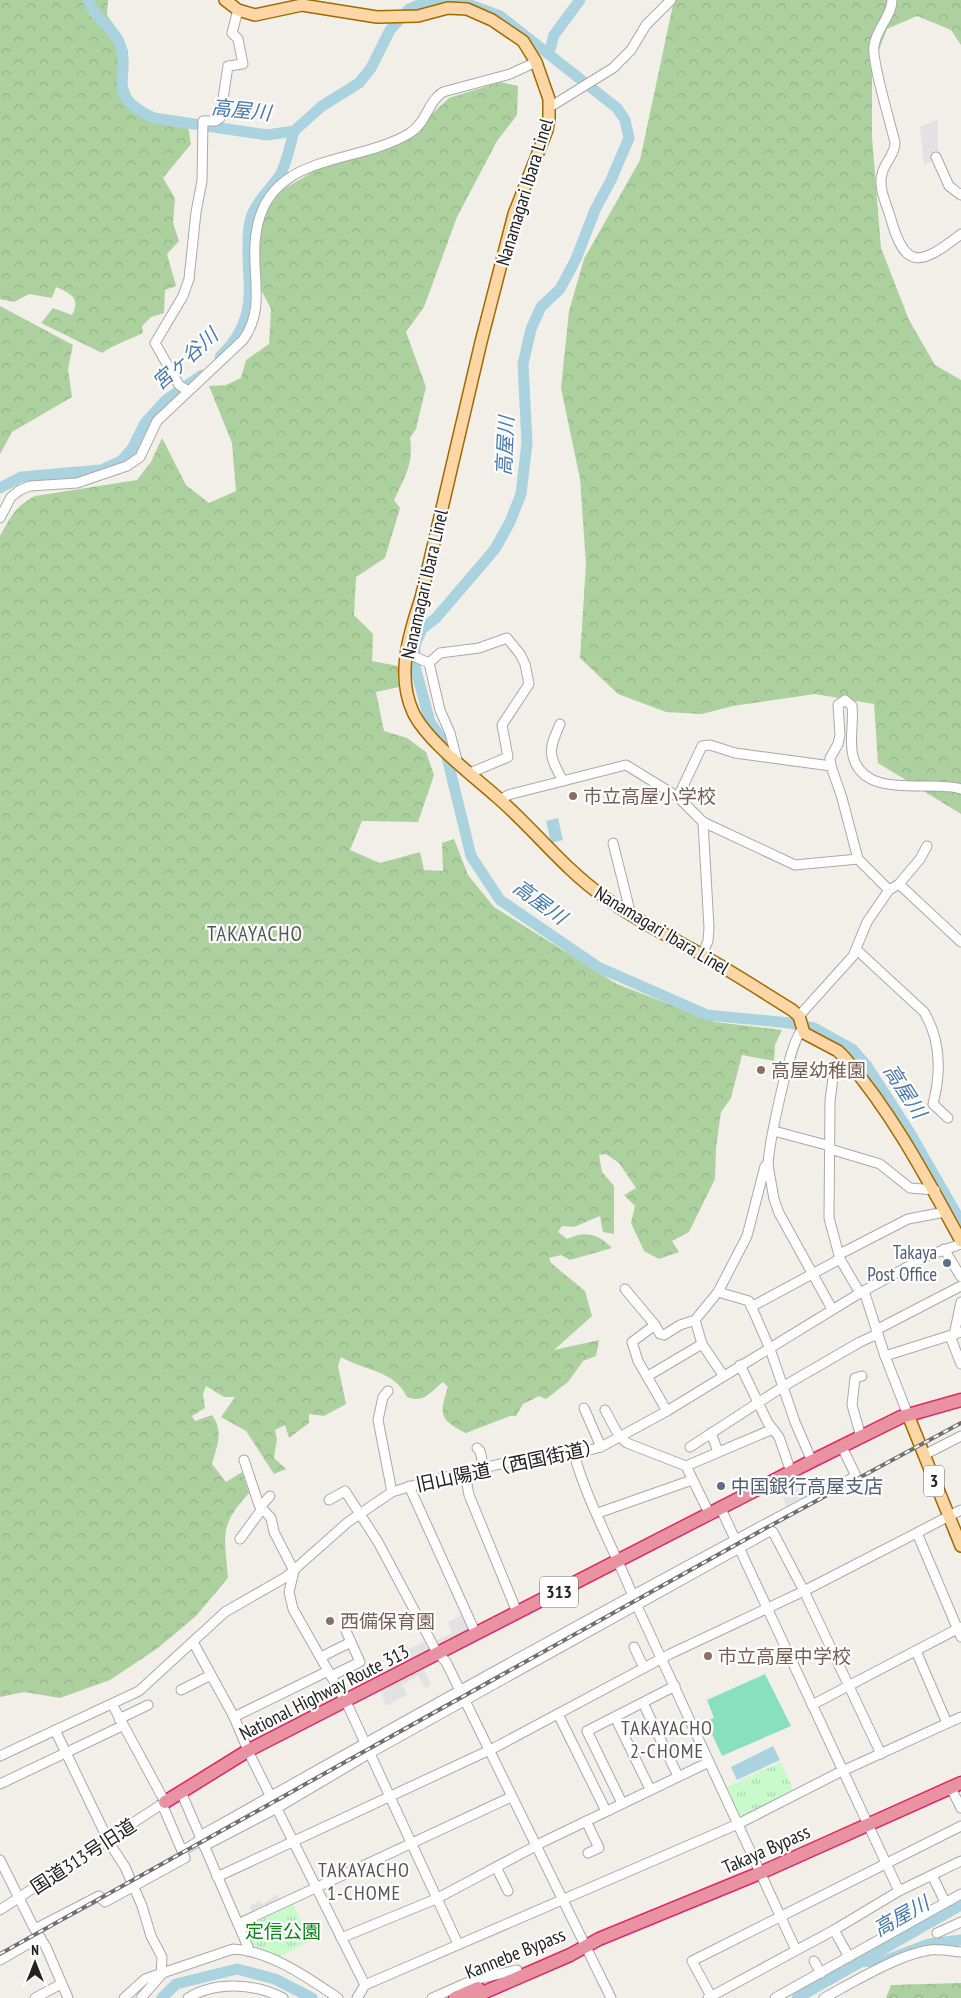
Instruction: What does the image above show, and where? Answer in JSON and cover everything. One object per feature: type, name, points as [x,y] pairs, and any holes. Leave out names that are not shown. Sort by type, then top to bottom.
[{"type":"highway","name":"National Highway Route 313","points":[[164,1803],[249,1750],[346,1702],[517,1612],[619,1562],[812,1461],[908,1415],[961,1400]]},
{"type":"highway","name":"Takaya Bypass","points":[[585,1946],[760,1873],[956,1786]]},
{"type":"highway","name":"Kannebe Bypass","points":[[455,1998],[568,1948],[585,1946]]},
{"type":"highway","name":"Kannebe Bypass","points":[[471,1998],[570,1955],[585,1946]]},
{"type":"main road","name":"Nanamagari Ibara Linel","points":[[225,0],[238,10],[255,15],[302,5],[391,17],[411,17],[448,8],[468,9],[517,34],[530,49],[550,107],[547,130],[514,214],[408,654],[405,685],[412,711],[428,736],[501,800],[587,884],[630,915],[702,955],[800,1022],[809,1037],[838,1051],[881,1103],[935,1190],[961,1242]]},
{"type":"main road","name":"3","points":[[908,1415],[961,1546]]},
{"type":"street","points":[[550,107],[613,68],[631,50],[646,25],[671,0]]},
{"type":"street","points":[[892,0],[892,6],[877,34],[873,53],[895,143],[895,149],[882,174],[881,185],[894,232],[904,253],[911,257],[922,258],[945,247],[961,234]]},
{"type":"street","points":[[184,388],[155,343],[183,296],[189,279],[196,212],[202,180],[203,126],[205,120],[216,122],[220,118],[228,66],[243,64],[238,40],[232,33],[238,10]]},
{"type":"street","points":[[0,518],[11,497],[20,490],[30,486],[77,483],[127,466],[140,457],[156,421],[184,388],[243,340],[253,325],[257,290],[255,242],[258,219],[264,205],[287,179],[304,169],[368,150],[411,132],[427,116],[438,96],[443,92],[510,74],[536,62]]},
{"type":"street","points":[[936,157],[949,186],[961,195]]},
{"type":"street","points":[[427,662],[440,653],[479,648],[507,638],[520,654],[525,664],[529,684],[502,725],[508,757],[470,773]]},
{"type":"street","points":[[408,654],[427,662]]},
{"type":"street","points":[[427,662],[440,710],[450,733],[454,758]]},
{"type":"street","points":[[889,890],[858,859],[842,798],[831,766],[830,758],[838,744],[840,735],[838,705],[845,700],[852,706],[853,757],[869,777],[904,788],[948,785],[961,789]]},
{"type":"street","points":[[560,724],[550,746],[556,767],[563,780]]},
{"type":"street","points":[[678,798],[702,746],[710,745],[735,753],[831,766]]},
{"type":"street","points":[[501,800],[508,795],[626,765],[678,798],[703,822],[795,865],[858,859]]},
{"type":"street","points":[[702,955],[709,928],[703,822]]},
{"type":"street","points":[[613,843],[630,915]]},
{"type":"street","points":[[832,1309],[811,1274],[779,1213],[774,1199],[768,1164],[774,1131],[800,1022],[857,950],[867,922],[889,890],[899,884],[920,859],[927,846]]},
{"type":"street","points":[[899,884],[961,942]]},
{"type":"street","points":[[857,950],[924,1012],[930,1022],[937,1049],[938,1067],[933,1104],[948,1118]]},
{"type":"street","points":[[845,1058],[833,1078],[829,1218],[840,1256],[862,1292],[884,1356],[908,1415]]},
{"type":"street","points":[[774,1131],[880,1164],[910,1188],[935,1190]]},
{"type":"street","points":[[625,1289],[655,1325],[660,1334],[664,1335],[680,1325],[695,1320],[718,1292],[748,1236],[765,1166],[768,1164]]},
{"type":"street","points":[[751,1307],[908,1219],[945,1212]]},
{"type":"street","name":"旧山陽道（西国街道）","points":[[0,1756],[139,1691],[230,1609],[294,1571],[320,1545],[359,1514],[392,1492],[409,1486],[525,1458],[574,1454],[601,1448],[667,1411],[832,1309],[944,1249],[961,1242]]},
{"type":"street","points":[[944,1249],[961,1277]]},
{"type":"street","points":[[690,1448],[784,1386],[961,1286]]},
{"type":"street","points":[[718,1292],[747,1299],[769,1347],[795,1422],[812,1461]]},
{"type":"street","points":[[961,1302],[955,1334],[961,1364]]},
{"type":"street","points":[[695,1320],[702,1344],[723,1375]]},
{"type":"street","points":[[655,1325],[631,1344],[638,1361],[667,1411]]},
{"type":"street","points":[[884,1356],[955,1334]]},
{"type":"street","points":[[648,1376],[702,1344]]},
{"type":"street","points":[[740,1365],[768,1423],[779,1437],[791,1472]]},
{"type":"street","points":[[861,1437],[852,1401],[855,1378],[862,1376]]},
{"type":"street","points":[[388,1391],[383,1397],[378,1420],[392,1492]]},
{"type":"street","points":[[584,1408],[601,1448]]},
{"type":"street","points":[[606,1410],[621,1438],[637,1448],[686,1466],[773,1429]]},
{"type":"street","points":[[711,1433],[718,1449]]},
{"type":"street","points":[[924,1455],[961,1436]]},
{"type":"street","points":[[202,1841],[272,1796],[365,1742],[633,1594],[856,1476],[842,1446]]},
{"type":"street","points":[[477,1448],[480,1451],[484,1469]]},
{"type":"street","points":[[574,1454],[583,1481],[637,1606],[796,1950]]},
{"type":"street","points":[[244,1460],[261,1508],[271,1518],[274,1532],[294,1571],[289,1592],[292,1607],[346,1702],[458,1944]]},
{"type":"street","points":[[686,1466],[692,1480],[735,1539],[898,1891]]},
{"type":"street","points":[[465,1474],[469,1495],[517,1612]]},
{"type":"street","points":[[598,1513],[692,1480]]},
{"type":"street","points":[[409,1486],[476,1634]]},
{"type":"street","points":[[329,1500],[345,1491],[378,1542],[438,1653],[446,1662],[611,1998]]},
{"type":"street","points":[[240,1539],[270,1496]]},
{"type":"street","points":[[217,1877],[489,1750],[662,1658],[804,1591],[961,1510]]},
{"type":"street","points":[[182,1851],[277,1808],[370,1753],[770,1531],[773,1532],[804,1591],[881,1754]]},
{"type":"street","points":[[812,1705],[916,1651],[960,1631],[917,1533]]},
{"type":"street","points":[[234,1717],[330,1673],[360,1662],[346,1631]]},
{"type":"street","points":[[193,1642],[234,1717],[293,1842],[365,1985]]},
{"type":"street","points":[[321,1657],[351,1642]]},
{"type":"street","points":[[634,1646],[644,1668]]},
{"type":"street","points":[[916,1651],[947,1723]]},
{"type":"street","points":[[181,1690],[211,1675]]},
{"type":"street","points":[[570,1740],[675,1686]]},
{"type":"street","points":[[643,1703],[678,1776]]},
{"type":"street","points":[[0,1960],[99,1896],[105,1902],[184,1858],[164,1803],[112,1704]]},
{"type":"street","points":[[0,1784],[66,1753],[148,1706]]},
{"type":"street","points":[[558,1714],[606,1811]]},
{"type":"street","points":[[615,1717],[650,1790]]},
{"type":"street","points":[[357,1998],[365,1985],[738,1824],[843,1770],[961,1717]]},
{"type":"street","points":[[55,1730],[133,1886],[142,1906],[151,1936],[162,1957],[161,1975],[140,1998]]},
{"type":"street","points":[[587,1731],[622,1803]]},
{"type":"street","points":[[341,1938],[436,1898],[622,1803],[709,1762]]},
{"type":"street","points":[[956,1786],[961,1808]]},
{"type":"street","points":[[181,1792],[248,1947],[248,1951]]},
{"type":"street","points":[[238,1924],[512,1797]]},
{"type":"street","name":"国道313号旧道","points":[[0,1910],[164,1803]]},
{"type":"street","points":[[586,1821],[599,1848],[588,1854]]},
{"type":"street","points":[[961,1826],[692,1961],[711,1997],[834,1930],[898,1891],[961,1861]]},
{"type":"street","points":[[0,1860],[64,1981],[68,1998]]},
{"type":"street","points":[[496,1867],[508,1891]]},
{"type":"street","points":[[932,1876],[946,1902]]},
{"type":"street","points":[[775,1998],[961,1894]]},
{"type":"street","points":[[918,1903],[924,1914]]},
{"type":"street","points":[[937,1933],[961,1922]]},
{"type":"street","points":[[834,1930],[849,1957]]},
{"type":"street","points":[[124,1998],[124,1995],[145,1979],[232,1949],[248,1951],[282,1964],[338,1998]]},
{"type":"street","points":[[824,1998],[872,1971],[918,1953],[928,1950],[961,1952]]},
{"type":"street","points":[[814,1961],[821,1973]]},
{"type":"street","points":[[432,1998],[473,1980],[517,1970]]},
{"type":"street","points":[[35,1998],[64,1981]]},
{"type":"street","points":[[491,1998],[504,1983]]},
{"type":"street","points":[[188,1998],[203,1991],[230,1986],[260,1990],[283,1998]]},
{"type":"green space","points":[[0,0],[108,0],[107,15],[121,35],[128,51],[126,80],[131,96],[154,122],[188,126],[191,144],[163,178],[175,198],[173,223],[179,241],[167,254],[176,286],[165,290],[164,313],[151,317],[142,326],[143,333],[102,353],[41,323],[53,308],[72,315],[75,309],[75,301],[70,294],[56,287],[52,298],[29,294],[14,302],[0,299]]},
{"type":"green space","points":[[674,0],[961,0],[961,45],[951,30],[917,16],[887,29],[872,68],[872,137],[881,248],[909,320],[935,365],[961,380],[961,814],[878,763],[874,704],[815,694],[733,706],[702,714],[666,712],[618,694],[580,658],[586,564],[580,479],[561,388],[569,311],[584,259],[640,160]]},
{"type":"green space","points":[[500,82],[518,86],[517,115],[497,141],[457,217],[424,307],[406,332],[426,387],[416,429],[410,438],[410,463],[394,500],[400,508],[385,558],[356,577],[354,615],[373,634],[372,661],[398,666],[399,687],[376,692],[384,731],[407,738],[426,752],[434,775],[418,822],[362,821],[350,850],[380,863],[420,852],[424,870],[443,871],[442,843],[454,839],[468,875],[494,907],[617,984],[715,1022],[782,1030],[775,1045],[774,1061],[742,1055],[731,1098],[721,1112],[716,1148],[715,1179],[689,1232],[672,1241],[679,1252],[659,1259],[644,1251],[631,1223],[635,1206],[624,1195],[636,1188],[619,1163],[606,1154],[599,1155],[602,1172],[614,1186],[614,1234],[603,1232],[600,1216],[574,1227],[562,1226],[558,1232],[567,1239],[586,1234],[591,1235],[602,1239],[612,1248],[570,1260],[561,1255],[549,1258],[551,1263],[585,1291],[592,1316],[554,1350],[599,1340],[596,1356],[583,1361],[568,1382],[546,1399],[539,1396],[523,1404],[516,1416],[510,1416],[466,1433],[446,1420],[443,1404],[448,1387],[443,1382],[426,1396],[413,1399],[407,1397],[395,1381],[387,1376],[341,1357],[338,1366],[346,1404],[324,1416],[309,1414],[309,1423],[289,1438],[285,1425],[275,1430],[277,1439],[274,1458],[286,1469],[274,1474],[246,1431],[221,1417],[235,1397],[224,1397],[206,1386],[203,1394],[205,1408],[192,1416],[195,1421],[212,1415],[216,1421],[219,1433],[212,1464],[226,1482],[242,1472],[249,1493],[228,1523],[225,1541],[228,1578],[196,1616],[158,1648],[110,1680],[60,1698],[24,1692],[0,1697],[0,536],[14,513],[35,496],[137,480],[151,462],[162,438],[186,485],[209,503],[236,491],[232,443],[209,386],[226,385],[241,378],[246,360],[269,344],[271,309],[257,282],[256,237],[262,218],[277,193],[333,160],[400,144],[449,98]]},
{"type":"green space","points":[[0,306],[73,345],[68,369],[72,397],[12,432],[0,454]]},
{"type":"green space","points":[[765,1674],[791,1726],[722,1756],[706,1721],[714,1718],[707,1700]]},
{"type":"green space","points":[[781,1762],[793,1789],[743,1818],[740,1817],[727,1787]]},
{"type":"green space","name":"定信公園","points":[[293,1904],[311,1941],[276,1958],[253,1950],[245,1928]]},
{"type":"green space","points":[[961,1983],[961,1998],[886,1998],[891,1985]]},
{"type":"shaded area","points":[[938,119],[938,157],[924,165],[920,127]]},
{"type":"shaded area","points":[[796,1476],[807,1498],[787,1509],[780,1487],[772,1491],[771,1489]]},
{"type":"shaded area","points":[[464,1614],[472,1631],[439,1650],[434,1642],[452,1633],[448,1622]]},
{"type":"shaded area","points":[[424,1641],[430,1652],[395,1670],[387,1652],[406,1644],[409,1649]]},
{"type":"shaded area","points":[[423,1668],[431,1685],[425,1688],[418,1676],[402,1685],[407,1695],[386,1706],[380,1689]]},
{"type":"shaded area","points":[[278,1894],[281,1902],[253,1914],[249,1906],[260,1901],[262,1904]]},
{"type":"water","points":[[558,818],[563,840],[551,843],[546,821]]},
{"type":"water","points":[[773,1746],[780,1760],[737,1780],[731,1767]]},
{"type":"waterway","name":"高屋川","points":[[88,0],[90,6],[118,40],[122,52],[123,92],[128,100],[138,109],[154,118],[267,135],[294,131],[322,106],[359,83],[371,68],[390,30],[409,9],[421,4],[457,0],[500,16],[617,108],[625,120],[629,138],[611,180],[595,210],[576,259],[560,289],[541,307],[531,329],[523,364],[527,443],[521,494],[510,522],[495,549],[436,618],[422,629],[415,645],[415,667],[430,722],[443,741],[471,856],[500,900],[598,967],[707,1015],[790,1023],[814,1028],[852,1049],[867,1066],[910,1133],[961,1222]]},
{"type":"waterway","points":[[549,53],[554,35],[580,0]]},
{"type":"waterway","name":"宮ヶ谷川","points":[[220,357],[234,341],[243,326],[247,311],[250,219],[261,199],[280,175],[294,131]]},
{"type":"waterway","name":"宮ヶ谷川","points":[[0,488],[21,477],[101,470],[121,461],[132,449],[145,423],[166,400],[202,375]]},
{"type":"waterway","name":"高屋川","points":[[797,1998],[961,1905]]},
{"type":"waterway","points":[[860,1961],[882,1962],[929,1944],[961,1940]]},
{"type":"waterway","points":[[162,1998],[176,1984],[237,1969],[275,1979],[312,1998]]},
{"type":"railway","points":[[0,1954],[766,1528],[961,1423]]},
{"type":"place","name":"市立高屋小学校","points":[[573,796]]},
{"type":"place","name":"高屋幼稚園","points":[[761,1070]]},
{"type":"place","name":"Takaya Post Office","points":[[947,1263]]},
{"type":"place","name":"中国銀行高屋支店","points":[[721,1486]]},
{"type":"place","name":"西備保育園","points":[[330,1621]]},
{"type":"place","name":"市立高屋中学校","points":[[708,1656]]},
{"type":"district","name":"TAKAYACHO","points":[[255,934]]},
{"type":"district","name":"TAKAYACHO 2-CHOME","points":[[667,1740]]},
{"type":"district","name":"TAKAYACHO 1-CHOME","points":[[364,1882]]}]
